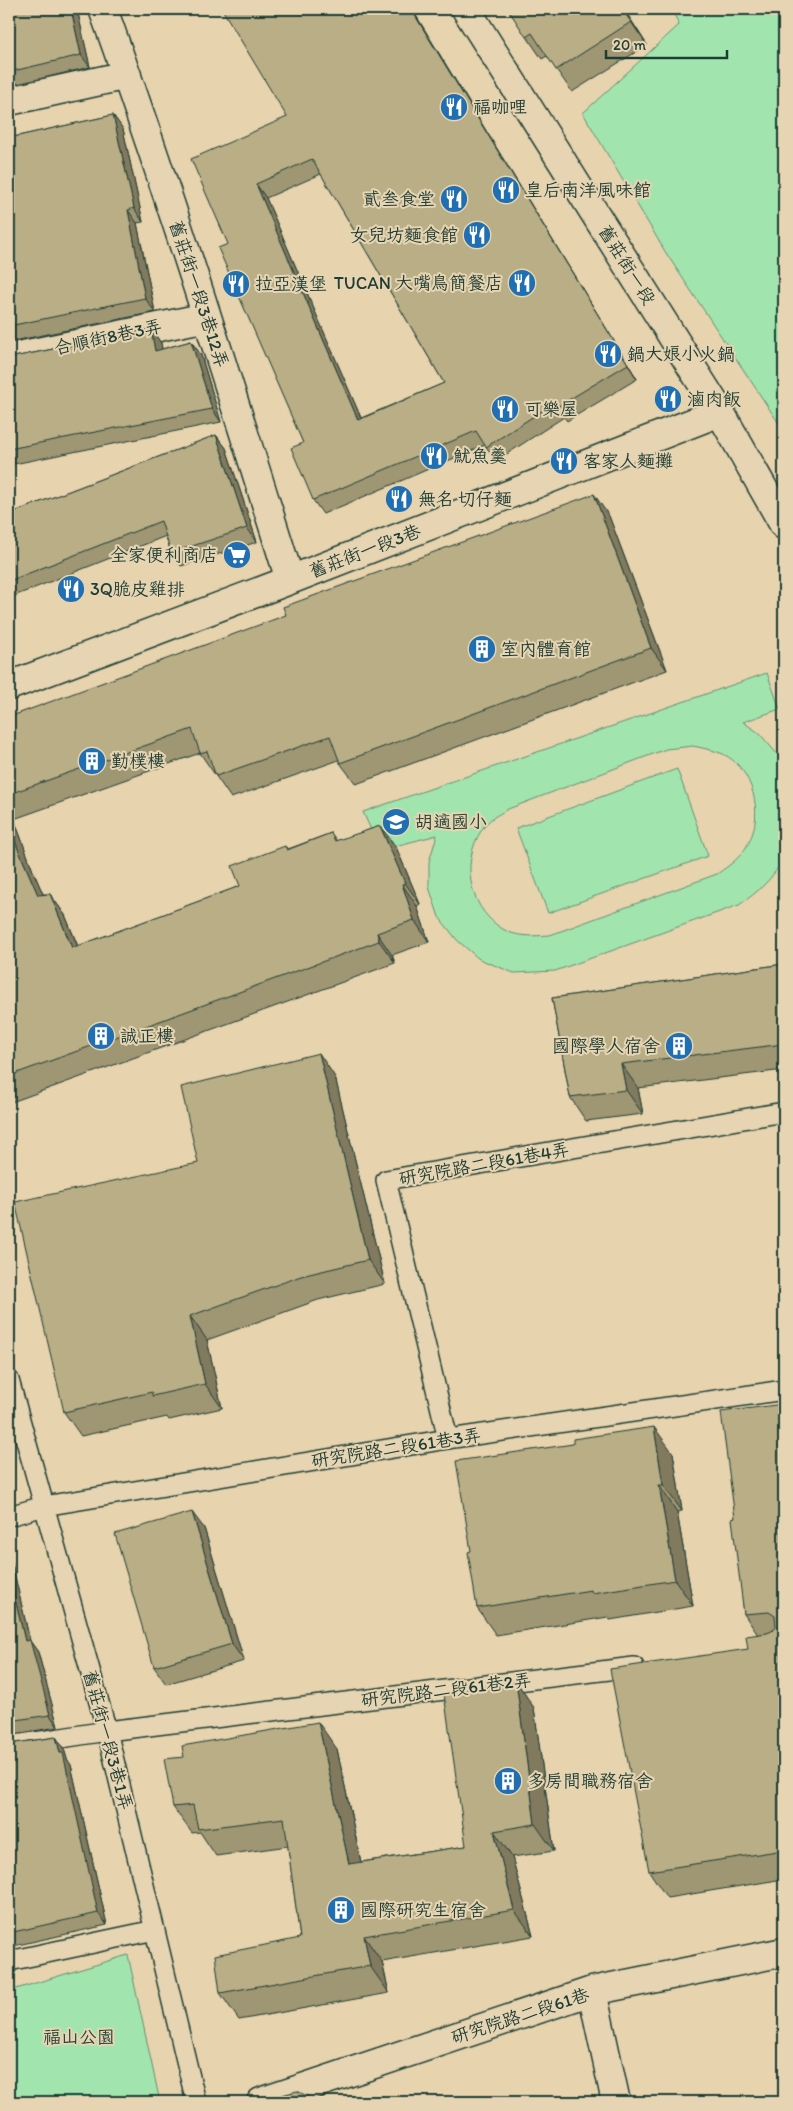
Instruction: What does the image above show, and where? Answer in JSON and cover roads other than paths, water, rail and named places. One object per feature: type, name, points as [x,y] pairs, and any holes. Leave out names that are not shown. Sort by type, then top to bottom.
[{"type":"street","name":"舊莊街一段3巷12弄","points":[[103,9],[127,75],[207,317],[290,580]]},
{"type":"street","name":"舊莊街一段","points":[[466,9],[720,412],[784,525]]},
{"type":"street","points":[[9,101],[127,75]]},
{"type":"street","name":"合順街8巷3弄","points":[[9,358],[207,317]]},
{"type":"street","name":"舊莊街一段3巷","points":[[9,686],[290,580],[720,412]]},
{"type":"street","name":"研究院路二段61巷","points":[[261,2102],[592,1992],[784,1952]]},
{"type":"street","points":[[592,1992],[616,2102]]},
{"type":"lane","name":"研究院路二段61巷4弄","points":[[448,1438],[386,1180],[784,1112]]},
{"type":"lane","name":"舊莊街一段3巷1弄","points":[[9,1380],[107,1731],[196,2102]]},
{"type":"lane","name":"研究院路二段61巷3弄","points":[[9,1516],[44,1506],[448,1438],[784,1390]]},
{"type":"lane","name":"研究院路二段61巷2弄","points":[[9,1746],[107,1731],[647,1666]]},
{"type":"lane","points":[[9,1961],[155,1930]]},
{"type":"place","name":"福咖哩","points":[[454,107]]},
{"type":"place","name":"皇后南洋風味館","points":[[506,190]]},
{"type":"place","name":"貳叁食堂","points":[[454,199]]},
{"type":"place","name":"女兒坊麵食館","points":[[477,235]]},
{"type":"place","name":"TUCAN 大嘴鳥簡餐店","points":[[522,283]]},
{"type":"place","name":"拉亞漢堡","points":[[236,284]]},
{"type":"place","name":"鍋大娘小火鍋","points":[[608,354]]},
{"type":"place","name":"滷肉飯","points":[[668,399]]},
{"type":"place","name":"可樂屋","points":[[505,409]]},
{"type":"place","name":"魷魚羹","points":[[434,456]]},
{"type":"place","name":"客家人麵攤","points":[[564,461]]},
{"type":"place","name":"無名 切仔麵","points":[[399,499]]},
{"type":"place","name":"全家便利商店","points":[[237,555]]},
{"type":"place","name":"3Q脆皮雞排","points":[[71,589]]},
{"type":"place","name":"室內體育館","points":[[482,649]]},
{"type":"place","name":"勤樸樓","points":[[92,761]]},
{"type":"place","name":"胡適國小","points":[[396,822]]},
{"type":"place","name":"誠正樓","points":[[101,1036]]},
{"type":"place","name":"國際學人宿舍","points":[[679,1046]]},
{"type":"place","name":"多房間職務宿舍","points":[[508,1781]]},
{"type":"place","name":"國際研究生宿舍","points":[[341,1910]]},
{"type":"park label","name":"福山公園","points":[[79,2037]]}]
